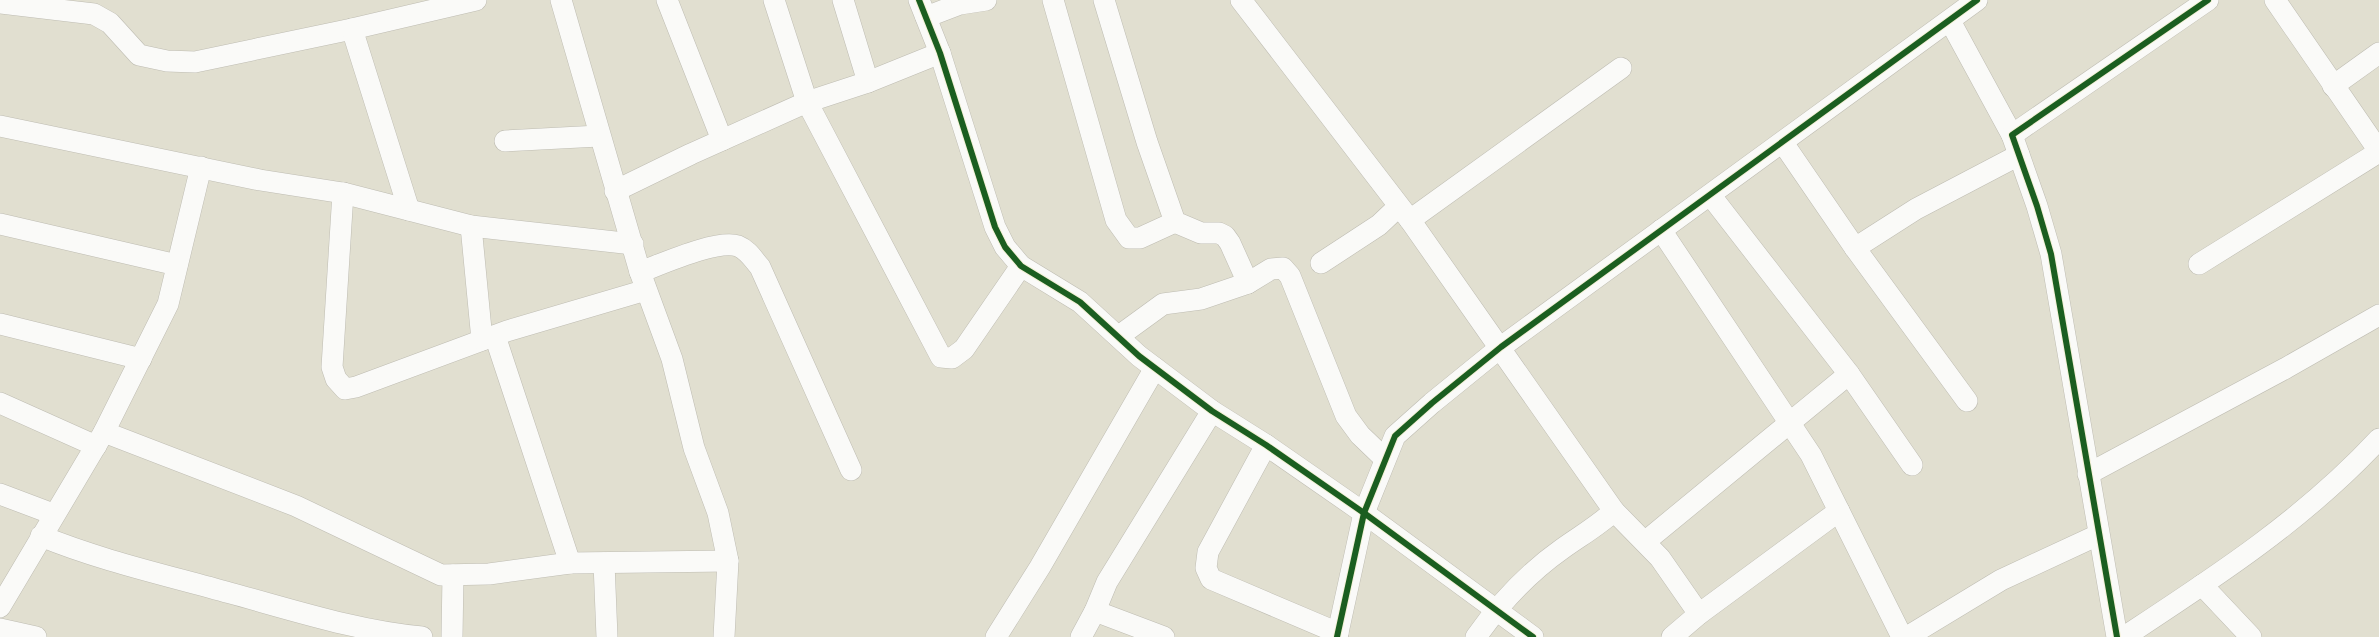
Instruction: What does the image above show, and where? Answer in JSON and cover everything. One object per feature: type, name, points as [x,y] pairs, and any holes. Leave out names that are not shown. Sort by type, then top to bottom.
[{"type":"street","points":[[0,3],[94,14],[110,23],[139,55],[167,61],[195,62],[352,29],[476,0]]},
{"type":"street","points":[[561,0],[615,191],[633,244],[643,281],[672,359],[694,448],[718,513],[728,561],[724,637]]},
{"type":"street","points":[[667,0],[722,140]]},
{"type":"street","points":[[774,0],[807,102],[941,357],[952,358],[964,349],[1021,266]]},
{"type":"street","points":[[843,0],[868,82]]},
{"type":"street","points":[[986,0],[923,8],[940,52],[995,228],[1005,247],[1021,266],[1080,302],[1155,368],[1212,411],[1266,445],[1364,513],[1533,637]]},
{"type":"street","points":[[1054,0],[1116,220],[1129,238],[1140,238],[1175,222]]},
{"type":"street","points":[[1104,0],[1147,142],[1175,222],[1201,234],[1219,234],[1225,236],[1248,283]]},
{"type":"street","points":[[1241,0],[1404,213],[1501,347],[1614,511],[1646,541],[1699,614]]},
{"type":"street","points":[[1266,445],[1216,535],[1208,552],[1206,568],[1211,579],[1338,635],[1364,513],[1395,436],[1414,418],[1501,347],[1661,230],[1711,196],[1977,0]]},
{"type":"street","points":[[2012,135],[2208,0]]},
{"type":"street","points":[[2199,264],[2379,152],[2332,86],[2283,3]]},
{"type":"street","points":[[1950,21],[2012,135],[2038,206],[2051,254],[2098,536],[2117,637]]},
{"type":"street","points":[[352,29],[410,210]]},
{"type":"street","points":[[615,191],[722,140],[807,102],[868,82],[940,52]]},
{"type":"street","points":[[2332,86],[2379,53]]},
{"type":"street","points":[[1321,263],[1379,224],[1404,213],[1621,68]]},
{"type":"street","points":[[0,126],[201,167],[343,193],[471,226],[633,244]]},
{"type":"street","points":[[505,141],[599,136]]},
{"type":"street","points":[[1783,143],[1854,248],[1967,401]]},
{"type":"street","points":[[1854,248],[1916,209],[2019,155]]},
{"type":"street","points":[[0,607],[53,514],[100,439],[168,304],[201,167]]},
{"type":"street","points":[[343,193],[332,367],[336,379],[345,389],[356,387],[643,281],[719,245],[737,246],[748,252],[760,267],[851,470]]},
{"type":"street","points":[[1711,196],[1849,374],[1912,465]]},
{"type":"street","points":[[0,224],[177,265]]},
{"type":"street","points":[[471,226],[489,338],[570,563]]},
{"type":"street","points":[[1661,230],[1811,455],[1902,637]]},
{"type":"street","points":[[1119,336],[1163,304],[1202,299],[1248,283],[1271,269],[1283,268],[1290,276],[1346,416],[1360,435],[1385,459]]},
{"type":"street","points":[[2088,474],[2286,368],[2379,315]]},
{"type":"street","points":[[0,324],[141,359]]},
{"type":"street","points":[[996,637],[1040,568],[1155,368]]},
{"type":"street","points":[[1646,541],[1849,374]]},
{"type":"street","points":[[0,403],[296,506],[441,575],[489,574],[570,563],[728,561]]},
{"type":"street","points":[[1081,637],[1096,611],[1106,582],[1212,411]]},
{"type":"street","points":[[2124,637],[2202,585],[2280,530],[2327,491],[2379,439]]},
{"type":"street","points":[[0,494],[53,514]]},
{"type":"street","points":[[1476,637],[1496,609],[1537,568],[1563,548],[1598,526],[1614,511]]},
{"type":"street","points":[[1672,637],[1699,614],[1839,511]]},
{"type":"street","points":[[41,536],[80,552],[371,631],[422,637]]},
{"type":"street","points":[[1907,637],[2001,580],[2098,536]]},
{"type":"street","points":[[604,562],[607,637]]},
{"type":"street","points":[[452,637],[453,575]]},
{"type":"street","points":[[2202,585],[2251,637]]},
{"type":"street","points":[[1096,611],[1164,637]]},
{"type":"street","points":[[0,629],[36,637]]},
{"type":"cycle path","points":[[919,0],[940,53],[995,227],[1005,247],[1021,266],[1080,302],[1139,356],[1212,411],[1266,445],[1364,513],[1533,637]]},
{"type":"cycle path","points":[[1337,637],[1364,513],[1395,436],[1432,403],[1501,347],[1977,0]]},
{"type":"cycle path","points":[[2117,637],[2051,254],[2037,206],[2012,135],[2208,0]]}]
